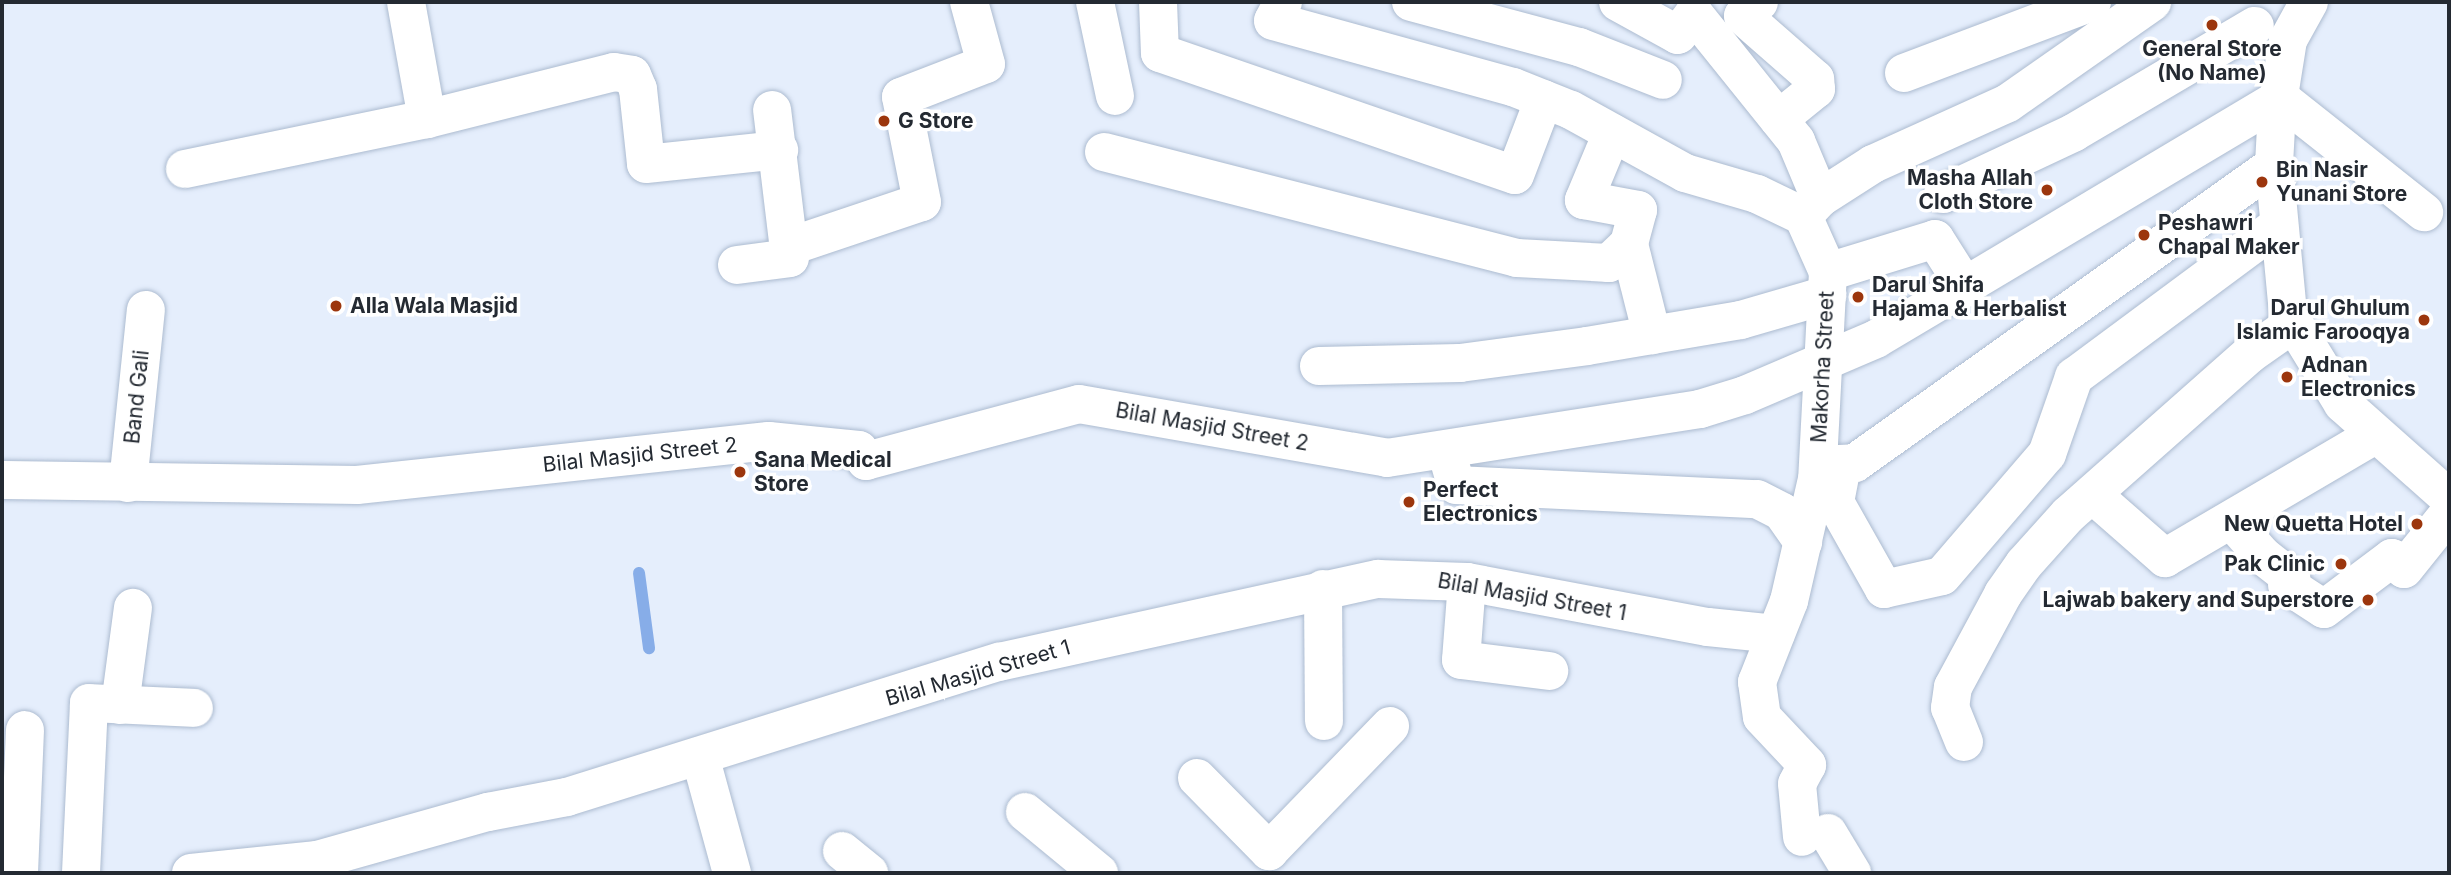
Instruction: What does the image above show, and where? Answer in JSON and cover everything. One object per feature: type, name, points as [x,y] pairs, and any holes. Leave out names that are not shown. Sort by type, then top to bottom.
[{"type":"street","points":[[406,2],[427,119]]},
{"type":"street","points":[[791,246],[922,202],[901,97],[986,64],[968,2]]},
{"type":"street","points":[[1095,2],[1115,96]]},
{"type":"street","points":[[1158,2],[1160,53],[1515,175],[1544,99]]},
{"type":"street","points":[[1283,2],[1273,21],[1358,41],[1544,99],[1685,173],[1811,207],[1872,164],[2008,103],[2152,2]]},
{"type":"street","points":[[1411,2],[1579,47],[1663,80]]},
{"type":"street","name":"Makorha Street","points":[[1618,2],[1678,34],[1687,8]]},
{"type":"street","points":[[1759,2],[1743,16],[1815,79],[1816,89],[1779,119]]},
{"type":"street","points":[[1904,74],[2092,2]]},
{"type":"street","points":[[2309,2],[2288,40],[2274,165],[2288,314],[2343,404],[2449,498]]},
{"type":"street","name":"Makorha Street","points":[[1687,8],[1796,141],[1827,284],[1822,361],[1830,466],[1803,542],[1776,634],[1757,682],[1762,717],[1807,765],[1797,784],[1815,835],[1852,873]]},
{"type":"street","points":[[1943,194],[2073,133],[2248,14],[2282,84],[2424,212]]},
{"type":"street","points":[[185,169],[427,119],[614,72],[632,75],[638,89],[646,164],[779,149]]},
{"type":"street","points":[[1803,542],[1782,512],[1757,499],[1456,485],[1446,450],[1700,409],[1745,396],[1876,339],[1966,288],[2282,84]]},
{"type":"street","points":[[737,265],[790,258],[791,246],[772,110]]},
{"type":"street","points":[[1612,133],[1584,200],[1638,211],[1629,244],[1652,335]]},
{"type":"street","points":[[1104,152],[1517,258],[1609,263],[1629,244]]},
{"type":"street","points":[[2274,165],[1855,463],[1830,466],[1835,502],[1884,589],[1942,576],[2047,454],[2074,377],[2279,225]]},
{"type":"street","points":[[1319,366],[1460,363],[1741,320],[1935,239],[1966,288]]},
{"type":"street","name":"Band Gali","points":[[128,483],[146,310]]},
{"type":"street","points":[[1964,743],[1950,708],[1953,687],[1967,657],[2024,564],[2068,515],[2250,354],[2294,323]]},
{"type":"street","name":"Bilal Masjid Street 2","points":[[2,480],[357,485],[769,441],[859,450],[866,461],[1079,404],[1387,458],[1446,450]]},
{"type":"street","points":[[2093,495],[2165,558],[2375,435]]},
{"type":"street","points":[[2231,520],[2289,581],[2324,609],[2392,558],[2404,569],[2449,513]]},
{"type":"street","name":"Bilal Masjid Street 1","points":[[191,873],[317,860],[488,812],[567,797],[999,662],[1378,579],[1467,582],[1708,627],[1776,634]]},
{"type":"street","points":[[1467,582],[1461,660],[1549,671]]},
{"type":"street","points":[[1323,589],[1324,721]]},
{"type":"street","points":[[120,705],[133,608]]},
{"type":"street","points":[[81,873],[89,703],[194,708]]},
{"type":"street","points":[[1198,778],[1269,852],[1391,726]]},
{"type":"street","points":[[19,873],[25,730]]},
{"type":"street","points":[[699,756],[732,873]]},
{"type":"street","points":[[1025,812],[1099,873]]},
{"type":"waterway","points":[[639,573],[649,648]]},
{"type":"place","name":"General Store (No Name)","points":[[2212,25]]},
{"type":"place","name":"G Store","points":[[884,121]]},
{"type":"place","name":"Bin Nasir Yunani Store","points":[[2262,182]]},
{"type":"place","name":"Masha Allah Cloth Store","points":[[2047,190]]},
{"type":"place","name":"Peshawri Chapal Maker","points":[[2144,235]]},
{"type":"place","name":"Darul Shifa Hajama & Herbalist","points":[[1858,297]]},
{"type":"place","name":"Alla Wala Masjid","points":[[336,306]]},
{"type":"place","name":"Darul Ghulum Islamic Farooqya","points":[[2424,320]]},
{"type":"place","name":"Adnan Electronics","points":[[2287,377]]},
{"type":"place","name":"Sana Medical Store","points":[[740,472]]},
{"type":"place","name":"Perfect Electronics","points":[[1409,502]]},
{"type":"place","name":"New Quetta Hotel","points":[[2417,524]]},
{"type":"place","name":"Pak Clinic","points":[[2341,564]]},
{"type":"place","name":"Lajwab bakery and Superstore","points":[[2368,600]]}]
